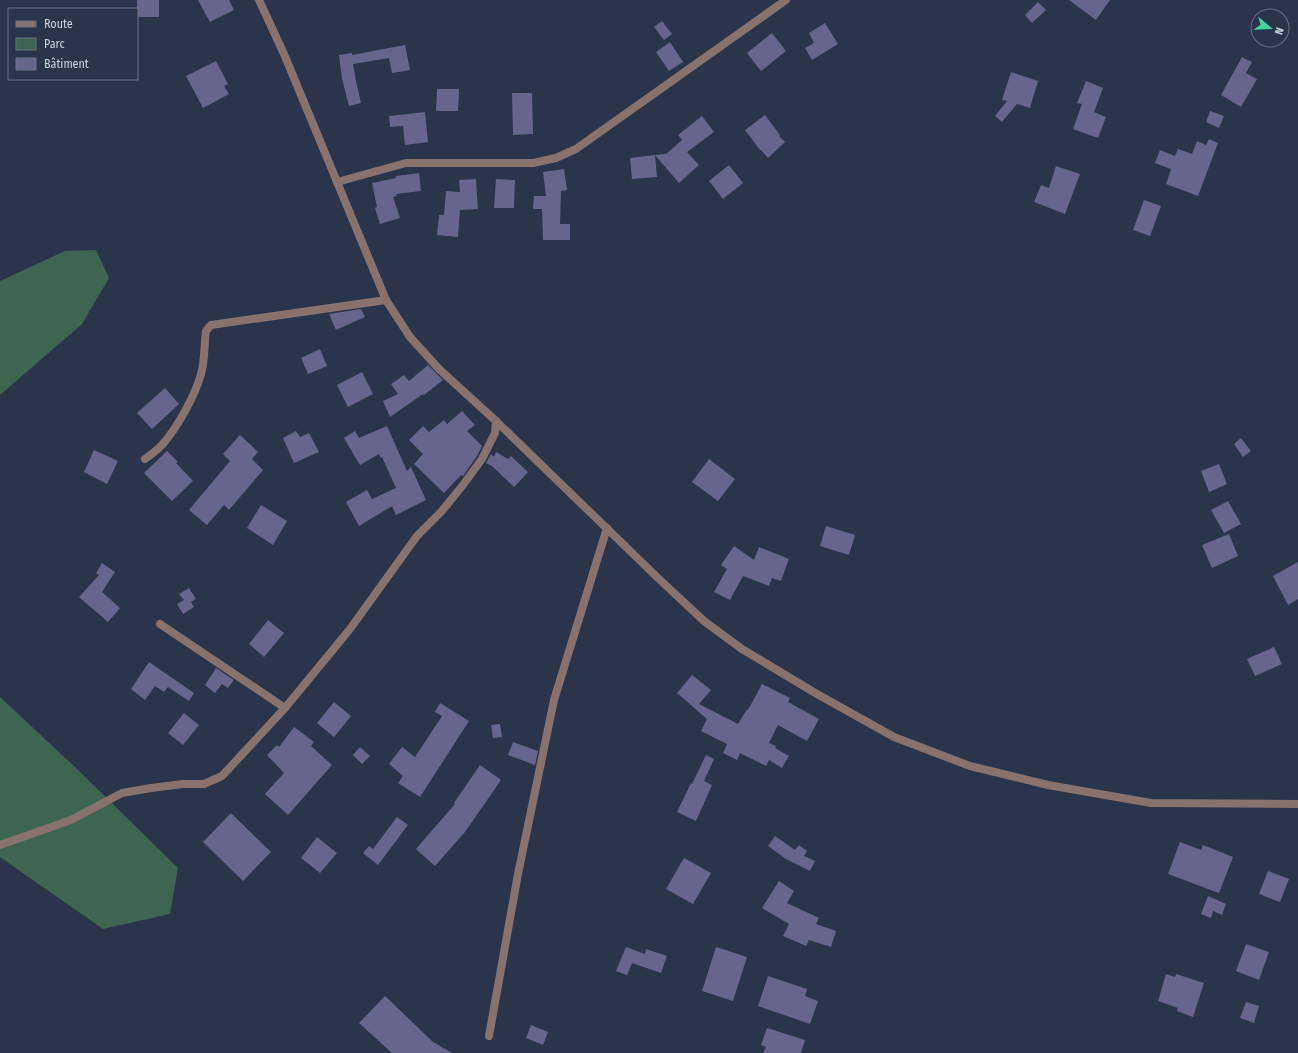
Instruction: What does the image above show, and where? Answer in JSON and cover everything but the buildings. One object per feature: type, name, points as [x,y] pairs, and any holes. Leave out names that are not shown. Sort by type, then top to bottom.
[{"type":"street","points":[[259,0],[284,54],[386,300],[410,336],[439,368],[704,621],[742,649],[894,738],[970,766],[1048,785],[1151,803],[1298,804]]},
{"type":"street","points":[[336,182],[406,163],[533,163],[556,158],[576,149],[786,0]]},
{"type":"street","points":[[145,459],[161,446],[176,428],[190,401],[201,375],[206,331],[211,325],[386,300]]},
{"type":"street","points":[[0,844],[71,820],[122,793],[183,784],[204,784],[222,776],[285,708],[350,629],[417,536],[441,512],[464,485],[482,459],[495,433],[496,421]]},
{"type":"street","points":[[488,1036],[518,874],[554,700],[607,528]]},
{"type":"street","points":[[160,624],[285,708]]},
{"type":"green space","points":[[96,250],[109,278],[82,324],[0,395],[0,281],[65,251]]},
{"type":"green space","points":[[0,697],[76,768],[178,868],[170,914],[103,929],[0,857]]}]
